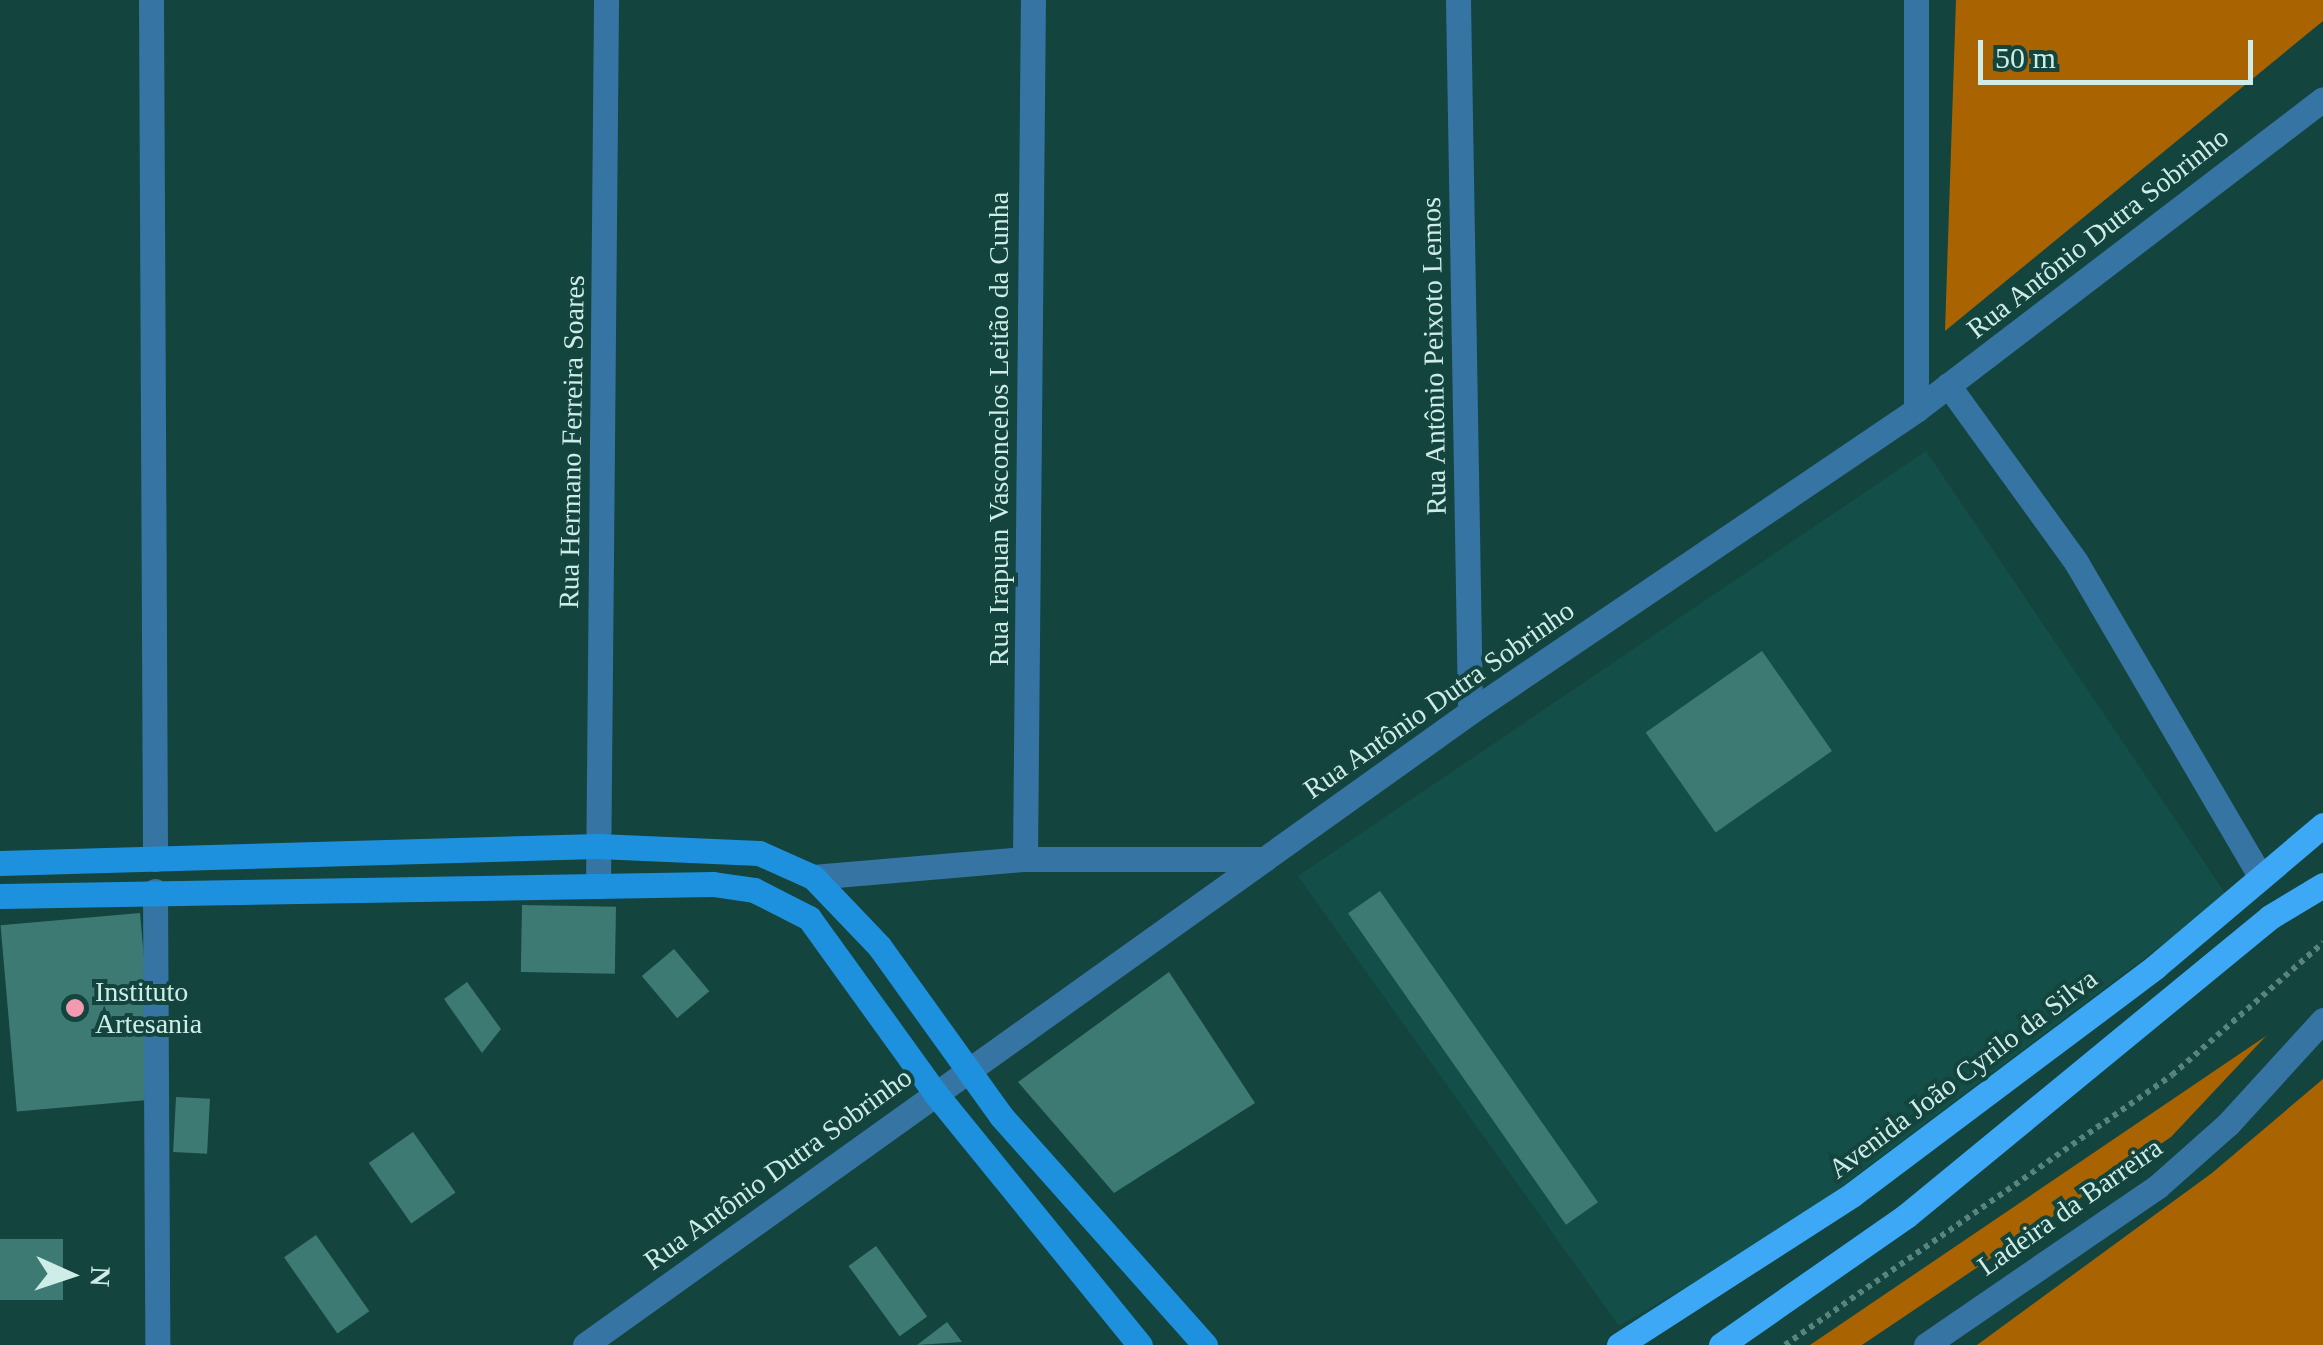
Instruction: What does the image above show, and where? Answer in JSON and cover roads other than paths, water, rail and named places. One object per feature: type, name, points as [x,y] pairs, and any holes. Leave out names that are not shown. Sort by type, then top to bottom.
[{"type":"main road","name":"Avenida João Cyrilo da Silva","points":[[1619,1345],[1854,1194],[2155,967],[2323,825]]},
{"type":"main road","points":[[0,864],[598,846],[759,854],[813,878],[880,946],[966,1071],[1205,1345]]},
{"type":"main road","points":[[1721,1345],[1906,1216],[2270,917],[2323,885]]},
{"type":"main road","points":[[0,896],[598,886],[754,890],[809,918],[935,1094],[1140,1345]]},
{"type":"street","points":[[151,0],[155,859]]},
{"type":"street","name":"Rua Hermano Ferreira Soares","points":[[598,886],[606,0]]},
{"type":"street","name":"Rua Irapuan Vasconcelos Leitão da Cunha","points":[[1025,859],[1032,0]]},
{"type":"street","name":"Rua Antônio Peixoto Lemos","points":[[1458,0],[1470,712]]},
{"type":"street","points":[[1916,0],[1916,410]]},
{"type":"street","name":"Rua Antônio Dutra Sobrinho","points":[[585,1345],[1470,712],[1916,410],[2323,99]]},
{"type":"street","points":[[1948,386],[2076,562],[2261,877]]},
{"type":"street","points":[[813,878],[1025,859],[1265,859]]},
{"type":"street","points":[[155,891],[157,1345]]},
{"type":"street","name":"Ladeira da Barreira","points":[[1926,1345],[2158,1186],[2228,1124],[2323,1020]]},
{"type":"place","name":"Instituto Artesania","points":[[75,1008]]}]
